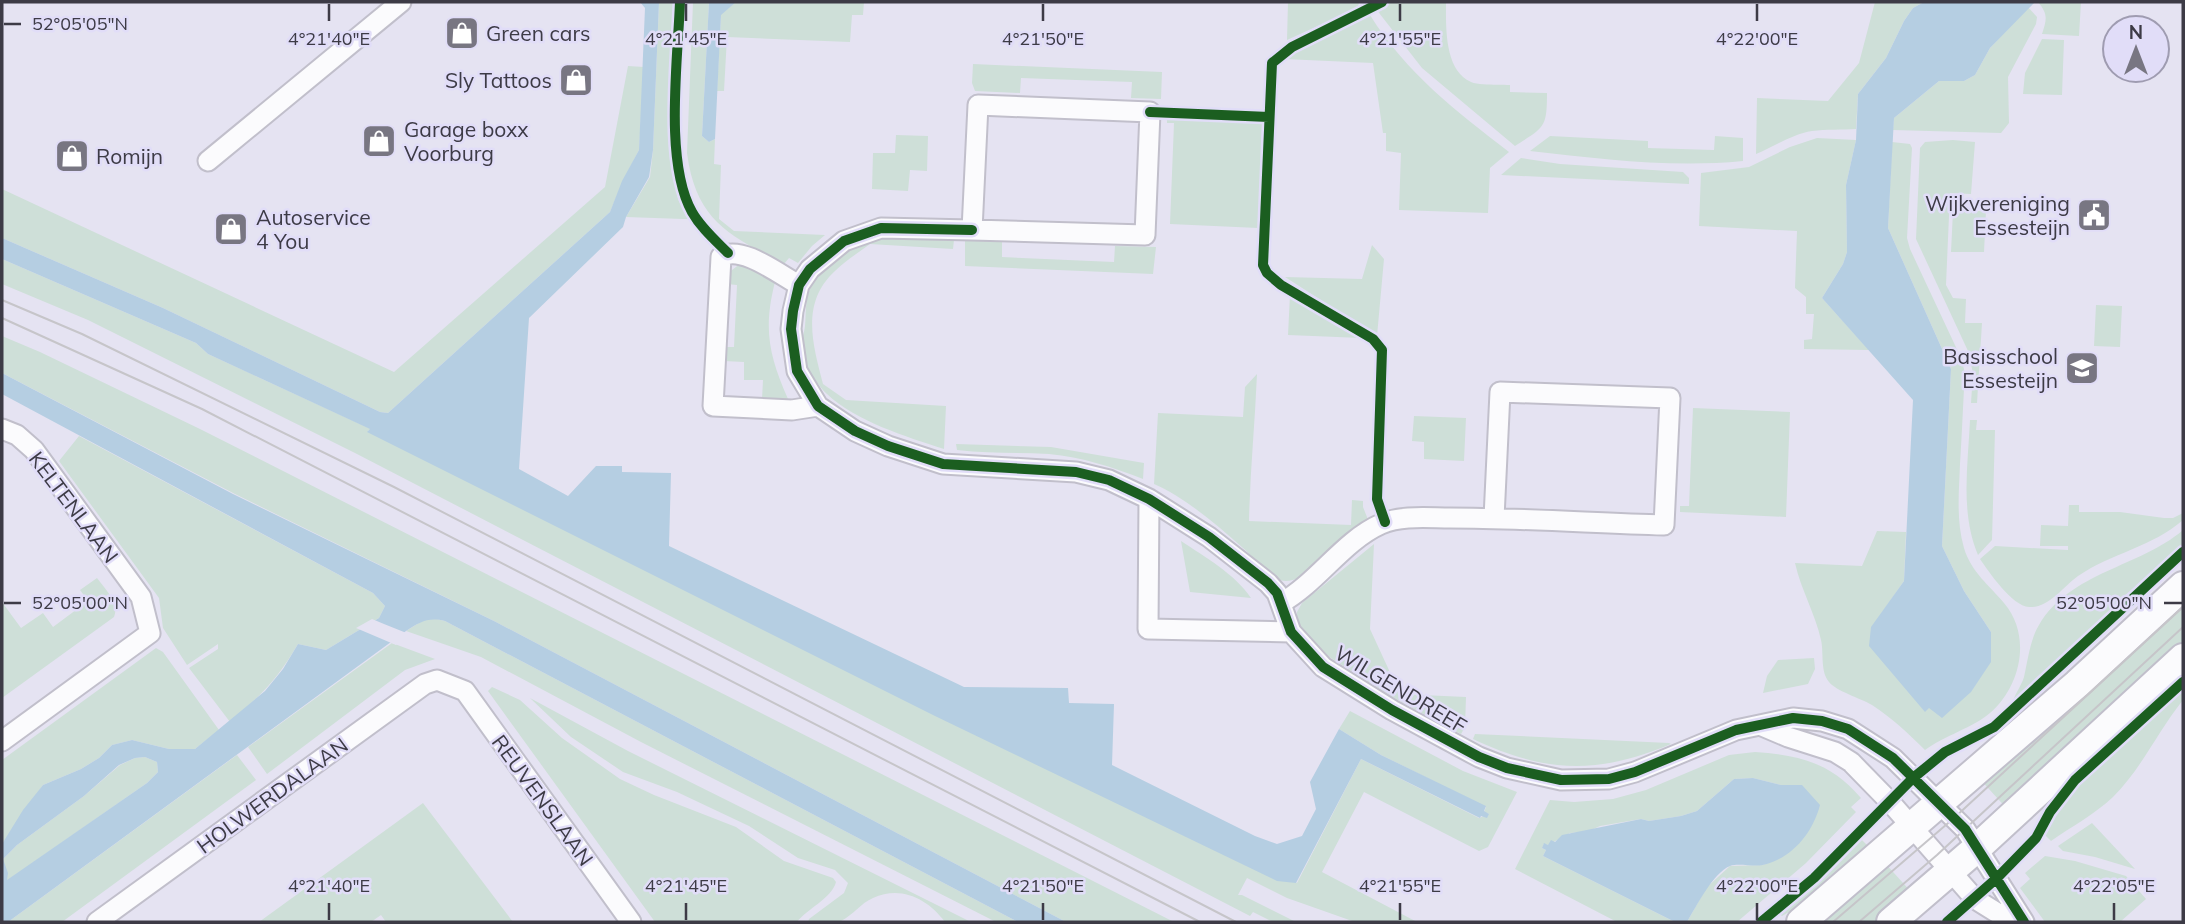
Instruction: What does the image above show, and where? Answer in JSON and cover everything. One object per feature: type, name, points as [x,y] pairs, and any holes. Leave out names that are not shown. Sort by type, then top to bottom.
[{"type":"main road","points":[[1801,922],[2077,684],[2183,586]]},
{"type":"main road","points":[[1891,922],[1977,848],[2183,658]]},
{"type":"street","points":[[208,161],[401,2]]},
{"type":"street","name":"WILGENDREEF","points":[[972,230],[978,105],[1150,112],[1145,235],[881,228],[844,241],[831,250],[810,269],[799,285],[792,320],[793,357],[801,378],[818,406],[855,431],[888,446],[943,464],[1085,474],[1109,480],[1149,499],[1200,530],[1259,575],[1277,593],[1291,632],[1323,667],[1350,686],[1479,757],[1507,768],[1561,780],[1609,779],[1635,772],[1737,730],[1793,718],[1822,721],[1847,729],[1893,758],[1965,829],[2024,922]]},
{"type":"street","points":[[799,285],[742,254],[728,253],[721,257],[713,406],[792,410],[818,406]]},
{"type":"street","points":[[1281,603],[1295,596],[1359,539],[1385,522],[1411,518],[1494,518],[1664,525],[1670,398],[1500,392],[1494,518]]},
{"type":"street","name":"KELTENLAAN","points":[[2,429],[18,435],[34,450],[126,576],[141,597],[150,634],[2,741]]},
{"type":"street","points":[[1149,499],[1148,629],[1291,632]]},
{"type":"street","name":"HOLWERDALAAN","points":[[97,922],[425,684],[437,680],[451,684]]},
{"type":"street","name":"REUVENSLAAN","points":[[451,684],[465,691],[631,922]]},
{"type":"street","points":[[1762,726],[1835,752],[1851,762],[1975,898],[2012,922]]},
{"type":"shaded area","points":[[659,2],[674,2],[671,164],[678,199],[688,219],[626,217],[650,177]]},
{"type":"shaded area","points":[[693,2],[709,2],[702,136],[709,142],[715,139],[714,164],[721,165],[719,219],[734,231],[825,235],[798,263],[789,258],[784,264],[732,234],[718,223],[698,195],[687,153]]},
{"type":"shaded area","points":[[736,2],[864,2],[863,15],[852,15],[850,42],[727,37],[724,91],[717,91],[721,14]]},
{"type":"shaded area","points":[[1288,2],[1359,2],[1358,8],[1287,40]]},
{"type":"shaded area","points":[[1391,2],[1446,2],[1448,46],[1451,58],[1462,76],[1475,83],[1510,85],[1510,92],[1547,93],[1545,121],[1542,126],[1515,146],[1422,68],[1376,9]]},
{"type":"shaded area","points":[[1875,2],[1924,2],[1913,8],[1886,58],[1858,94],[1856,129],[1805,133],[1756,154],[1757,98],[1828,101],[1859,63]]},
{"type":"shaded area","points":[[2038,2],[2081,2],[2079,36],[2042,34],[2046,17]]},
{"type":"shaded area","points":[[2028,7],[2037,17],[2036,24],[2008,77],[2009,123],[2001,133],[1893,130],[1894,118],[1939,81],[1964,81],[1975,75],[1990,48]]},
{"type":"shaded area","points":[[1370,15],[1399,55],[1433,90],[1509,152],[1490,168],[1488,213],[1399,210],[1401,153],[1386,151],[1386,133],[1383,133],[1373,63],[1284,59]]},
{"type":"shaded area","points":[[2042,39],[2064,40],[2062,95],[2023,94],[2025,73]]},
{"type":"shaded area","points":[[973,64],[1162,72],[1161,99],[1131,98],[1132,82],[1021,78],[1020,93],[975,91],[972,83]]},
{"type":"shaded area","points":[[628,66],[644,67],[639,150],[610,212],[388,413],[380,412],[163,308],[2,238],[2,189],[394,372],[605,187]]},
{"type":"shaded area","points":[[1167,116],[1263,121],[1258,228],[1170,224],[1174,123],[1167,123]]},
{"type":"shaded area","points":[[896,135],[928,136],[927,171],[910,170],[908,191],[872,189],[873,153],[895,153]]},
{"type":"shaded area","points":[[1550,136],[1648,141],[1648,148],[1714,150],[1715,136],[1743,138],[1743,161],[1663,163],[1530,151]]},
{"type":"shaded area","points":[[1817,138],[1856,140],[1846,185],[1847,252],[1843,264],[1822,298],[1869,350],[1804,349],[1804,340],[1812,339],[1814,314],[1806,314],[1806,297],[1795,288],[1797,231],[1699,226],[1701,173],[1749,167],[1790,147]]},
{"type":"shaded area","points":[[1892,142],[1910,144],[1912,148],[1907,238],[1961,358],[1965,373],[1959,506],[1964,548],[1976,571],[2013,616],[2020,645],[2015,675],[2001,702],[1983,718],[1925,750],[1879,710],[1837,688],[1826,678],[1818,630],[1795,563],[1862,566],[1877,531],[1906,532],[1904,581],[1872,627],[1925,711],[1991,632],[1964,591],[1942,546],[1951,369],[1888,228]]},
{"type":"shaded area","points":[[1925,142],[1975,142],[1971,194],[1950,193],[1946,285],[1953,298],[1966,299],[1965,323],[1982,323],[1977,403],[1971,403],[1973,373],[1968,351],[1916,239],[1920,148]]},
{"type":"shaded area","points":[[1521,158],[1560,164],[1683,172],[1689,178],[1689,184],[1501,175]]},
{"type":"shaded area","points":[[1953,211],[1986,211],[1984,252],[1951,252]]},
{"type":"shaded area","points":[[882,237],[954,240],[953,249],[870,244],[847,260],[824,283],[813,311],[812,325],[823,384],[846,400],[946,406],[944,449],[882,427],[839,404],[816,381],[801,353],[807,297],[816,279],[840,255]]},
{"type":"shaded area","points":[[965,239],[1002,242],[1002,257],[1114,262],[1115,246],[1156,247],[1153,274],[965,266]]},
{"type":"shaded area","points":[[1372,245],[1384,259],[1377,336],[1285,277],[1362,279]]},
{"type":"shaded area","points":[[2,259],[196,343],[208,354],[371,429],[368,431],[1297,883],[1361,759],[1479,818],[1489,814],[1484,812],[1486,807],[1381,755],[1339,729],[1350,711],[1463,771],[1517,792],[1488,847],[1479,851],[1364,792],[1322,872],[1417,922],[1355,922],[1287,898],[1247,878],[1238,895],[1296,922],[1273,922],[1253,912],[1250,916],[355,453],[88,320],[2,284]]},
{"type":"shaded area","points":[[741,263],[775,282],[769,314],[770,342],[776,369],[788,399],[762,399],[763,380],[744,380],[744,362],[724,361],[725,347],[734,347],[737,285],[727,284],[727,274]]},
{"type":"shaded area","points":[[1290,295],[1362,338],[1288,335]]},
{"type":"shaded area","points":[[2096,305],[2122,306],[2120,347],[2094,346]]},
{"type":"shaded area","points":[[2,336],[200,429],[1174,922],[1066,922],[494,621],[235,494],[2,373]]},
{"type":"shaded area","points":[[1257,374],[1249,521],[1351,525],[1352,500],[1363,501],[1369,522],[1301,577],[1291,580],[1282,581],[1270,576],[1212,521],[1154,484],[1158,413],[1243,417],[1245,387]]},
{"type":"shaded area","points":[[1693,408],[1790,412],[1786,517],[1680,512],[1680,506],[1689,506]]},
{"type":"shaded area","points":[[1414,416],[1466,418],[1464,461],[1424,459],[1424,442],[1412,441]]},
{"type":"shaded area","points":[[1970,420],[1977,420],[1976,430],[1995,430],[1992,540],[1978,555],[1972,539],[1967,505]]},
{"type":"shaded area","points":[[79,436],[373,593],[385,606],[379,618],[326,650],[298,644],[268,686],[230,722],[189,668],[218,649],[218,644],[187,665],[163,628],[159,598],[59,461]]},
{"type":"shaded area","points":[[956,444],[1051,447],[1144,463],[1143,479],[1073,457],[957,450]]},
{"type":"shaded area","points":[[2069,505],[2079,505],[2079,512],[2120,512],[2164,518],[2173,518],[2183,513],[2183,520],[2158,537],[2091,568],[2043,604],[2036,607],[2022,605],[2002,588],[1980,559],[1995,546],[2068,550],[2068,546],[2040,546],[2041,525],[2068,526]]},
{"type":"shaded area","points":[[2183,530],[2183,546],[2012,706],[2024,677],[2033,637],[2052,607],[2087,581],[2166,543]]},
{"type":"shaded area","points":[[1181,541],[1228,574],[1251,598],[1190,592]]},
{"type":"shaded area","points":[[1374,544],[1370,629],[1400,694],[1466,697],[1465,727],[1461,734],[1396,699],[1315,648],[1297,624],[1297,612],[1302,603]]},
{"type":"shaded area","points":[[97,578],[113,601],[114,617],[2,698],[2,602],[21,628],[43,613],[53,627],[88,601],[80,590]]},
{"type":"shaded area","points":[[2183,596],[2183,648],[2009,811],[1978,777]]},
{"type":"shaded area","points":[[433,618],[445,621],[1018,922],[996,922],[641,742],[481,657],[406,631]]},
{"type":"shaded area","points":[[392,643],[435,659],[405,670],[267,774],[248,747]]},
{"type":"shaded area","points":[[156,648],[163,652],[219,730],[195,749],[169,749],[132,740],[112,745],[99,758],[81,769],[43,785],[2,844],[2,760]]},
{"type":"shaded area","points":[[1814,658],[1815,669],[1808,684],[1763,693],[1767,676],[1778,660]]},
{"type":"shaded area","points":[[492,687],[520,700],[562,738],[620,779],[736,827],[784,861],[833,878],[836,882],[834,888],[797,922],[655,922],[488,691]]},
{"type":"shaded area","points":[[2183,689],[2183,700],[2123,786],[2099,809],[2051,841],[2043,833],[2058,806],[2077,785]]},
{"type":"shaded area","points":[[530,698],[628,751],[971,922],[945,922],[922,901],[913,896],[894,893],[869,900],[841,921],[808,922],[844,893],[848,883],[835,870],[798,858],[749,826],[677,792],[623,772],[571,737]]},
{"type":"shaded area","points":[[1475,734],[1671,744],[1619,761],[1571,766],[1548,764],[1499,750],[1473,739]]},
{"type":"shaded area","points":[[1755,752],[1814,763],[1838,776],[1861,798],[1851,807],[1856,812],[1806,863],[1737,922],[1687,922],[1706,888],[1730,866],[1764,865],[1801,785],[1781,785],[1753,778],[1734,779],[1697,811],[1649,821],[1641,819],[1600,826],[1587,832],[1570,833],[1548,845],[1544,844],[1542,848],[1546,850],[1543,856],[1675,922],[1617,922],[1515,869],[1550,800],[1574,802],[1613,799],[1646,790],[1729,755]]},
{"type":"shaded area","points":[[237,755],[256,780],[62,922],[8,922]]},
{"type":"shaded area","points":[[145,757],[157,762],[158,772],[147,783],[7,881],[3,859],[17,845],[84,796],[120,765]]},
{"type":"shaded area","points":[[423,803],[513,922],[386,922],[381,915],[371,922],[259,922]]},
{"type":"shaded area","points":[[2092,823],[2135,869],[2063,851],[2058,846]]},
{"type":"shaded area","points":[[1860,838],[1873,851],[1829,889],[1782,916],[1779,913],[1816,882]]},
{"type":"shaded area","points":[[2045,856],[2075,861],[2126,876],[2146,899],[2120,922],[2045,922],[2020,888],[2030,879],[2025,873]]},
{"type":"shaded area","points":[[1884,862],[1913,894],[1879,922],[1813,922]]},
{"type":"water","points":[[640,2],[659,2],[653,150],[649,177],[623,227],[529,318],[519,469],[568,496],[596,466],[622,466],[622,472],[671,473],[669,546],[964,687],[1068,688],[1069,703],[1114,704],[1112,765],[1255,836],[1277,844],[1302,836],[1316,809],[1310,782],[1339,729],[1381,755],[1486,806],[1484,811],[1489,814],[1487,818],[1480,818],[1361,759],[1296,883],[1277,881],[935,716],[367,432],[370,429],[208,354],[196,343],[2,259],[2,238],[163,308],[380,412],[388,413],[610,212],[622,181],[639,150],[645,8]]},
{"type":"water","points":[[709,2],[736,2],[721,15],[715,139],[709,142],[702,136]]},
{"type":"water","points":[[1924,2],[2035,2],[1990,48],[1975,75],[1964,81],[1939,81],[1894,118],[1888,228],[1951,369],[1942,546],[1964,591],[1991,632],[1991,662],[1971,692],[1942,718],[1929,708],[1925,712],[1869,646],[1871,627],[1904,581],[1913,400],[1822,298],[1843,264],[1847,252],[1846,185],[1856,140],[1858,94],[1886,58],[1913,8]]},
{"type":"water","points":[[2,373],[233,494],[494,621],[1066,922],[1018,922],[445,621],[429,620],[406,631],[8,922],[2,922],[2,844],[23,810],[43,785],[81,769],[99,758],[112,745],[132,740],[169,749],[195,749],[265,691],[298,644],[326,650],[379,618],[385,606],[373,593],[2,394]],"holes":[[[145,757],[157,762],[158,772],[147,783],[7,880],[8,873],[3,859],[17,845],[84,796],[119,765]]]},
{"type":"water","points":[[1753,778],[1781,785],[1802,785],[1820,805],[1817,815],[1800,842],[1774,862],[1763,865],[1734,865],[1724,870],[1706,891],[1687,922],[1675,922],[1543,856],[1546,850],[1542,848],[1544,843],[1548,845],[1551,840],[1555,842],[1562,835],[1641,819],[1649,821],[1681,816],[1697,811],[1734,779]]},
{"type":"pier","points":[[372,619],[409,634],[396,645],[356,628]]},
{"type":"tram line","points":[[2,300],[82,334],[394,487],[1236,922]]},
{"type":"tram line","points":[[2,318],[202,409],[1200,922]]},
{"type":"tram line","points":[[1833,922],[1954,818],[2183,607]]},
{"type":"tram line","points":[[1859,922],[1937,855],[2183,627]]},
{"type":"cycle path","points":[[680,2],[675,110],[678,166],[683,191],[692,212],[704,229],[728,253]]},
{"type":"cycle path","points":[[1382,2],[1292,47],[1272,63],[1263,265],[1267,273],[1281,285],[1373,339],[1382,350],[1377,499],[1385,522]]},
{"type":"cycle path","points":[[1150,112],[1269,117]]},
{"type":"cycle path","points":[[972,230],[881,228],[844,241],[810,269],[799,285],[791,329],[797,371],[818,406],[855,431],[888,446],[943,464],[1076,472],[1109,480],[1149,499],[1209,537],[1268,583],[1277,593],[1291,632],[1323,667],[1392,710],[1479,757],[1507,768],[1561,780],[1609,779],[1635,772],[1736,730],[1793,718],[1822,721],[1848,729],[1893,758],[1965,829],[2024,922]]},
{"type":"cycle path","points":[[1761,922],[1814,878],[1913,778],[1945,752],[1994,727],[2183,552]]},
{"type":"cycle path","points":[[1947,922],[1997,878],[2036,838],[2050,812],[2075,780],[2183,682]]},
{"type":"place","name":"Green cars","points":[[462,33]]},
{"type":"place","name":"Sly Tattoos","points":[[576,80]]},
{"type":"place","name":"Garage boxx Voorburg","points":[[379,141]]},
{"type":"place","name":"Romijn","points":[[72,156]]},
{"type":"place","name":"Wijkvereniging Essesteijn","points":[[2094,215]]},
{"type":"place","name":"Autoservice 4 You","points":[[231,229]]},
{"type":"place","name":"Basisschool Essesteijn","points":[[2082,368]]}]
